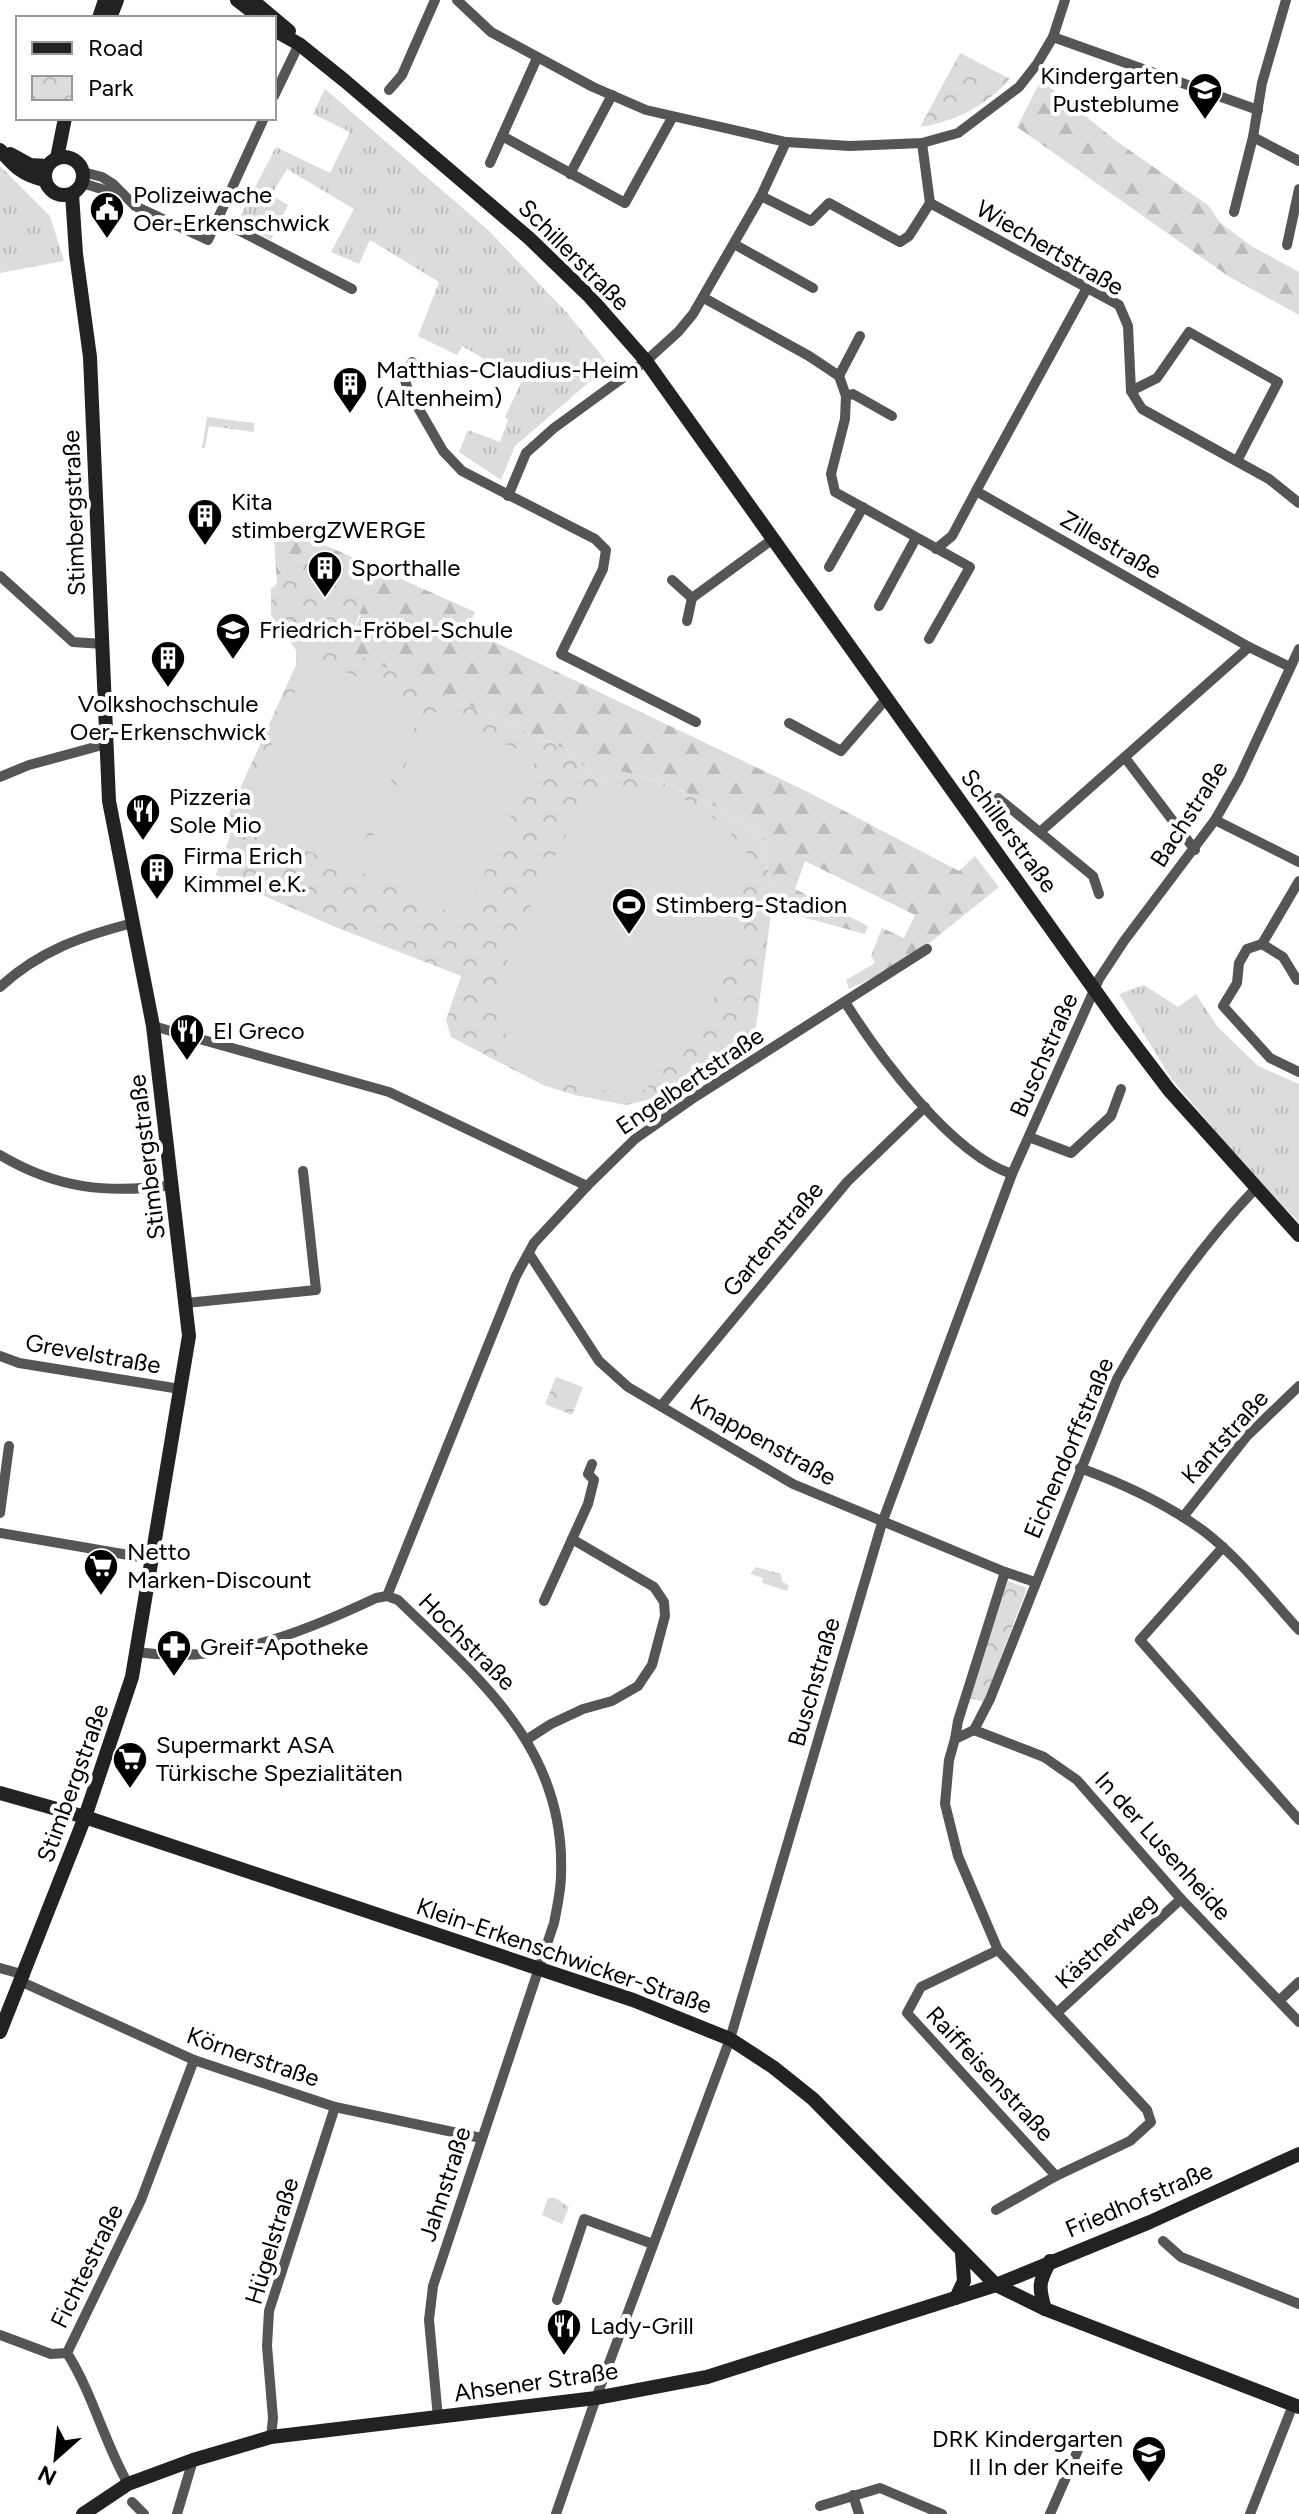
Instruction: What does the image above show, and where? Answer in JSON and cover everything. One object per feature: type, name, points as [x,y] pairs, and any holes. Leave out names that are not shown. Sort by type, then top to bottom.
[{"type":"street","points":[[237,0],[257,16]]},
{"type":"street","name":"Schillerstraße","points":[[252,0],[272,16]]},
{"type":"street","points":[[389,90],[402,75],[435,0]]},
{"type":"street","points":[[457,0],[491,32],[537,58],[612,95],[672,118],[786,142],[850,146],[922,143],[958,133],[1010,95],[1037,64],[1053,37],[1065,0]]},
{"type":"street","points":[[1234,212],[1253,137],[1262,83],[1286,0]]},
{"type":"street","name":"Schillerstraße","points":[[276,19],[299,44]]},
{"type":"street","name":"Schillerstraße","points":[[276,31],[299,44],[529,238],[589,296],[646,361],[1169,1090],[1299,1235]]},
{"type":"street","points":[[1053,37],[1258,110]]},
{"type":"street","points":[[276,92],[299,44]]},
{"type":"street","points":[[490,163],[537,58]]},
{"type":"street","points":[[570,174],[612,95]]},
{"type":"street","points":[[502,136],[625,203],[672,118]]},
{"type":"street","points":[[54,165],[65,120]]},
{"type":"street","points":[[54,165],[73,120]]},
{"type":"street","points":[[74,186],[123,196],[135,206],[208,240],[263,120]]},
{"type":"street","points":[[1253,137],[1299,161]]},
{"type":"street","points":[[508,496],[526,453],[554,428],[646,361],[678,332],[704,298],[761,196],[786,142]]},
{"type":"street","points":[[761,196],[811,221],[829,203],[900,242],[909,236],[930,203],[922,143]]},
{"type":"street","points":[[0,148],[30,165],[54,165]]},
{"type":"street","name":"Stimbergstraße","points":[[0,2032],[85,1817],[127,1695],[137,1652],[189,1336],[153,1026],[109,801],[90,357],[76,254],[74,186],[78,162],[54,165],[50,190],[74,186]]},
{"type":"street","points":[[1287,245],[1299,189]]},
{"type":"street","name":"Wiechertstraße","points":[[930,203],[1119,305],[1128,326],[1131,391]]},
{"type":"street","points":[[217,219],[352,289]]},
{"type":"street","points":[[734,244],[813,288]]},
{"type":"street","points":[[936,549],[952,536],[1087,288]]},
{"type":"street","points":[[704,298],[839,376],[846,396],[845,419],[831,474],[835,492],[970,567],[929,639]]},
{"type":"street","points":[[1237,461],[1278,382],[1189,332],[1157,378],[1131,391],[1142,409],[1269,479],[1299,503]]},
{"type":"street","points":[[839,376],[860,336]]},
{"type":"street","points":[[412,362],[404,377],[408,390],[443,451],[462,471],[595,539],[606,550],[603,569],[561,654],[696,722]]},
{"type":"street","points":[[846,396],[853,394],[892,416]]},
{"type":"street","name":"Zillestraße","points":[[976,491],[1249,647],[1290,667]]},
{"type":"street","points":[[829,567],[863,507]]},
{"type":"street","points":[[879,606],[916,538]]},
{"type":"street","points":[[687,621],[692,598],[773,539]]},
{"type":"street","points":[[0,576],[73,642],[103,644]]},
{"type":"street","points":[[672,580],[692,598]]},
{"type":"street","points":[[1040,832],[1249,647]]},
{"type":"street","name":"Bachstraße","points":[[1095,990],[1124,941],[1215,820],[1239,778],[1299,649]]},
{"type":"street","points":[[789,723],[841,751],[886,699]]},
{"type":"street","points":[[0,777],[29,765],[106,744]]},
{"type":"street","points":[[1126,759],[1195,850]]},
{"type":"street","name":"Schillerstraße","points":[[998,798],[1093,876],[1099,894]]},
{"type":"street","points":[[1215,820],[1299,862]]},
{"type":"street","points":[[1299,881],[1262,944],[1247,949],[1239,963],[1237,983],[1223,1006],[1270,1058],[1299,1072]]},
{"type":"street","points":[[0,987],[46,952],[87,935],[133,923]]},
{"type":"street","points":[[1262,944],[1283,957],[1297,980]]},
{"type":"street","name":"Engelbertstraße","points":[[387,1596],[516,1276],[534,1243],[635,1139],[695,1097],[927,949]]},
{"type":"street","name":"Buschstraße","points":[[556,2514],[730,2039],[882,1523],[1012,1174],[1095,990]]},
{"type":"street","points":[[845,1002],[883,1055],[948,1132],[969,1149],[1012,1174]]},
{"type":"street","points":[[153,1026],[389,1092],[587,1186]]},
{"type":"street","name":"Buschstraße","points":[[1029,1137],[1071,1153],[1111,1116],[1121,1089]]},
{"type":"street","name":"Gartenstraße","points":[[661,1406],[847,1182],[925,1107]]},
{"type":"street","points":[[0,1155],[28,1172],[64,1184],[107,1190],[173,1185]]},
{"type":"street","points":[[186,1303],[316,1290],[303,1171]]},
{"type":"street","name":"Eichendorffstraße","points":[[974,1730],[990,1699],[1117,1379],[1141,1335],[1171,1291],[1255,1189]]},
{"type":"street","name":"Knappenstraße","points":[[530,1255],[599,1361],[628,1387],[793,1484],[882,1523],[1035,1582]]},
{"type":"street","name":"Grevelstraße","points":[[0,1356],[19,1363],[180,1389]]},
{"type":"street","name":"Kantstraße","points":[[1183,1517],[1247,1436],[1299,1386]]},
{"type":"street","points":[[0,1513],[9,1446]]},
{"type":"street","points":[[544,1601],[588,1504],[594,1480],[588,1474],[592,1464]]},
{"type":"street","points":[[1080,1468],[1159,1501],[1183,1517],[1223,1547],[1299,1630]]},
{"type":"street","points":[[0,1533],[152,1559]]},
{"type":"street","points":[[526,1740],[551,1724],[583,1709],[612,1701],[638,1686],[652,1665],[665,1616],[664,1602],[654,1587],[572,1539]]},
{"type":"street","points":[[1223,1547],[1140,1640],[1299,1820]]},
{"type":"street","points":[[996,2210],[1056,2176],[1130,2141],[1151,2122],[1147,2110],[998,1950],[958,1856],[945,1804],[949,1760],[958,1721],[1005,1572]]},
{"type":"street","name":"Hochstraße","points":[[137,1652],[191,1655],[254,1646],[310,1628],[376,1598],[387,1596],[398,1600],[499,1700],[538,1762],[556,1812],[562,1861],[554,1923],[538,1968]]},
{"type":"street","points":[[955,1739],[974,1730]]},
{"type":"street","name":"In der Lusenheide","points":[[974,1730],[1044,1757],[1069,1774],[1181,1899],[1299,2022]]},
{"type":"street","name":"Klein-Erkenschwicker-Straße","points":[[0,1793],[85,1817],[633,2000],[730,2039],[773,2067],[813,2099],[996,2285],[1045,2309],[1296,2406]]},
{"type":"street","name":"Kästnerweg","points":[[1058,2012],[1181,1899]]},
{"type":"street","name":"Raiffeisenstraße","points":[[998,1950],[921,1987],[907,2013],[1056,2176]]},
{"type":"street","name":"Körnerstraße","points":[[0,1968],[194,2060],[335,2107],[481,2138]]},
{"type":"street","name":"Jahnstraße","points":[[438,2418],[429,2320],[433,2286],[538,1968]]},
{"type":"street","points":[[1280,2000],[1299,1982]]},
{"type":"street","name":"Fichtestraße","points":[[128,2484],[83,2379],[67,2353],[141,2200],[194,2060]]},
{"type":"street","name":"Hügelstraße","points":[[271,2437],[273,2418],[267,2346],[269,2311],[335,2107]]},
{"type":"street","name":"Friedhofstraße","points":[[996,2285],[1150,2222],[1299,2154]]},
{"type":"street","points":[[557,2300],[584,2219],[653,2244]]},
{"type":"street","points":[[1163,2241],[1181,2257],[1299,2304]]},
{"type":"street","points":[[956,2298],[964,2281],[962,2253]]},
{"type":"street","points":[[1045,2309],[1039,2281],[1050,2261]]},
{"type":"street","name":"Ahsener Straße","points":[[83,2514],[128,2484],[193,2460],[271,2437],[596,2398],[707,2377],[996,2285]]},
{"type":"street","points":[[0,2335],[51,2354],[67,2353]]},
{"type":"street","points":[[1250,2514],[1296,2406]]},
{"type":"street","points":[[1050,2514],[1081,2443]]},
{"type":"street","points":[[177,2514],[193,2460]]},
{"type":"street","points":[[820,2506],[880,2488],[942,2514]]},
{"type":"street","points":[[853,2495],[859,2514]]},
{"type":"street","points":[[132,2502],[144,2514]]},
{"type":"green space","points":[[960,53],[1010,79],[970,111],[920,127]]},
{"type":"green space","points":[[1041,80],[1115,140],[1209,206],[1220,223],[1253,247],[1299,272],[1299,315],[1228,276],[1017,127]]},
{"type":"green space","points":[[325,89],[488,230],[568,314],[609,365],[515,446],[501,480],[459,452],[468,430],[500,442],[508,420],[505,417],[521,383],[518,377],[483,362],[483,358],[462,346],[457,355],[418,336],[439,282],[370,240],[359,264],[331,252],[354,209],[287,169],[271,195],[288,205],[271,240],[237,222],[276,147],[330,173],[350,132],[313,114]]},
{"type":"green space","points":[[0,166],[50,216],[64,261],[0,273]]},
{"type":"green space","points":[[207,417],[254,423],[254,432],[209,426],[205,448],[202,448]]},
{"type":"green space","points":[[273,522],[475,612],[467,629],[808,792],[959,871],[975,856],[999,887],[907,961],[849,989],[846,980],[875,963],[871,956],[882,928],[904,938],[915,915],[805,861],[795,889],[868,926],[865,934],[772,906],[764,837],[728,814],[677,788],[618,771],[601,784],[567,750],[344,649],[361,615],[291,571],[277,585]]},
{"type":"green space","points":[[301,552],[369,591],[345,649],[567,750],[601,784],[617,771],[659,782],[711,805],[764,837],[772,906],[756,1027],[745,1044],[715,1058],[718,1071],[702,1082],[691,1079],[658,1097],[626,1105],[543,1085],[451,1037],[446,1020],[461,976],[333,926],[216,875],[230,836],[223,826],[296,665],[296,650],[271,615],[271,589],[291,571]]},
{"type":"green space","points":[[311,656],[424,707],[351,870],[238,820]]},
{"type":"green space","points":[[430,710],[537,758],[464,919],[358,871]]},
{"type":"green space","name":"Stimberg-Stadion","points":[[647,788],[693,803],[731,834],[750,860],[739,902],[751,906],[720,986],[679,1062],[668,1056],[646,1090],[594,1089],[544,1073],[523,1059],[508,1040],[500,1016],[501,987],[523,921],[570,829],[586,810],[601,799],[620,791]]},
{"type":"green space","points":[[1144,985],[1178,1007],[1196,994],[1217,1026],[1258,1066],[1299,1084],[1299,1222],[1253,1176],[1171,1078],[1119,994]]},
{"type":"green space","points":[[556,1377],[583,1387],[572,1415],[545,1404]]},
{"type":"green space","points":[[756,1567],[781,1574],[782,1582],[789,1585],[787,1591],[762,1583],[763,1578],[750,1574]]},
{"type":"green space","points":[[1008,1581],[1027,1588],[984,1702],[969,1698]]},
{"type":"green space","points":[[548,2198],[555,2198],[569,2207],[562,2224],[542,2215]]},
{"type":"place","name":"Kindergarten Pusteblume","points":[[1205,121]]},
{"type":"place","name":"Polizeiwache Oer-Erkenschwick","points":[[107,240]]},
{"type":"place","name":"Matthias-Claudius-Heim (Altenheim)","points":[[350,415]]},
{"type":"place","name":"Kita stimbergZWERGE","points":[[205,547]]},
{"type":"place","name":"Sporthalle","points":[[325,599]]},
{"type":"place","name":"Friedrich-Fröbel-Schule","points":[[233,661]]},
{"type":"place","name":"Volkshochschule Oer-Erkenschwick","points":[[168,689]]},
{"type":"place","name":"Pizzeria Sole Mio","points":[[143,842]]},
{"type":"place","name":"Firma Erich Kimmel e.K.","points":[[157,901]]},
{"type":"place","name":"Stimberg-Stadion","points":[[629,936]]},
{"type":"place","name":"El Greco","points":[[187,1062]]},
{"type":"place","name":"Netto Marken-Discount","points":[[101,1597]]},
{"type":"place","name":"Greif-Apotheke","points":[[174,1678]]},
{"type":"place","name":"Supermarkt ASA Türkische Spezialitäten","points":[[130,1790]]},
{"type":"place","name":"Lady-Grill","points":[[564,2357]]},
{"type":"place","name":"DRK Kindergarten II In der Kneife","points":[[1149,2484]]}]
